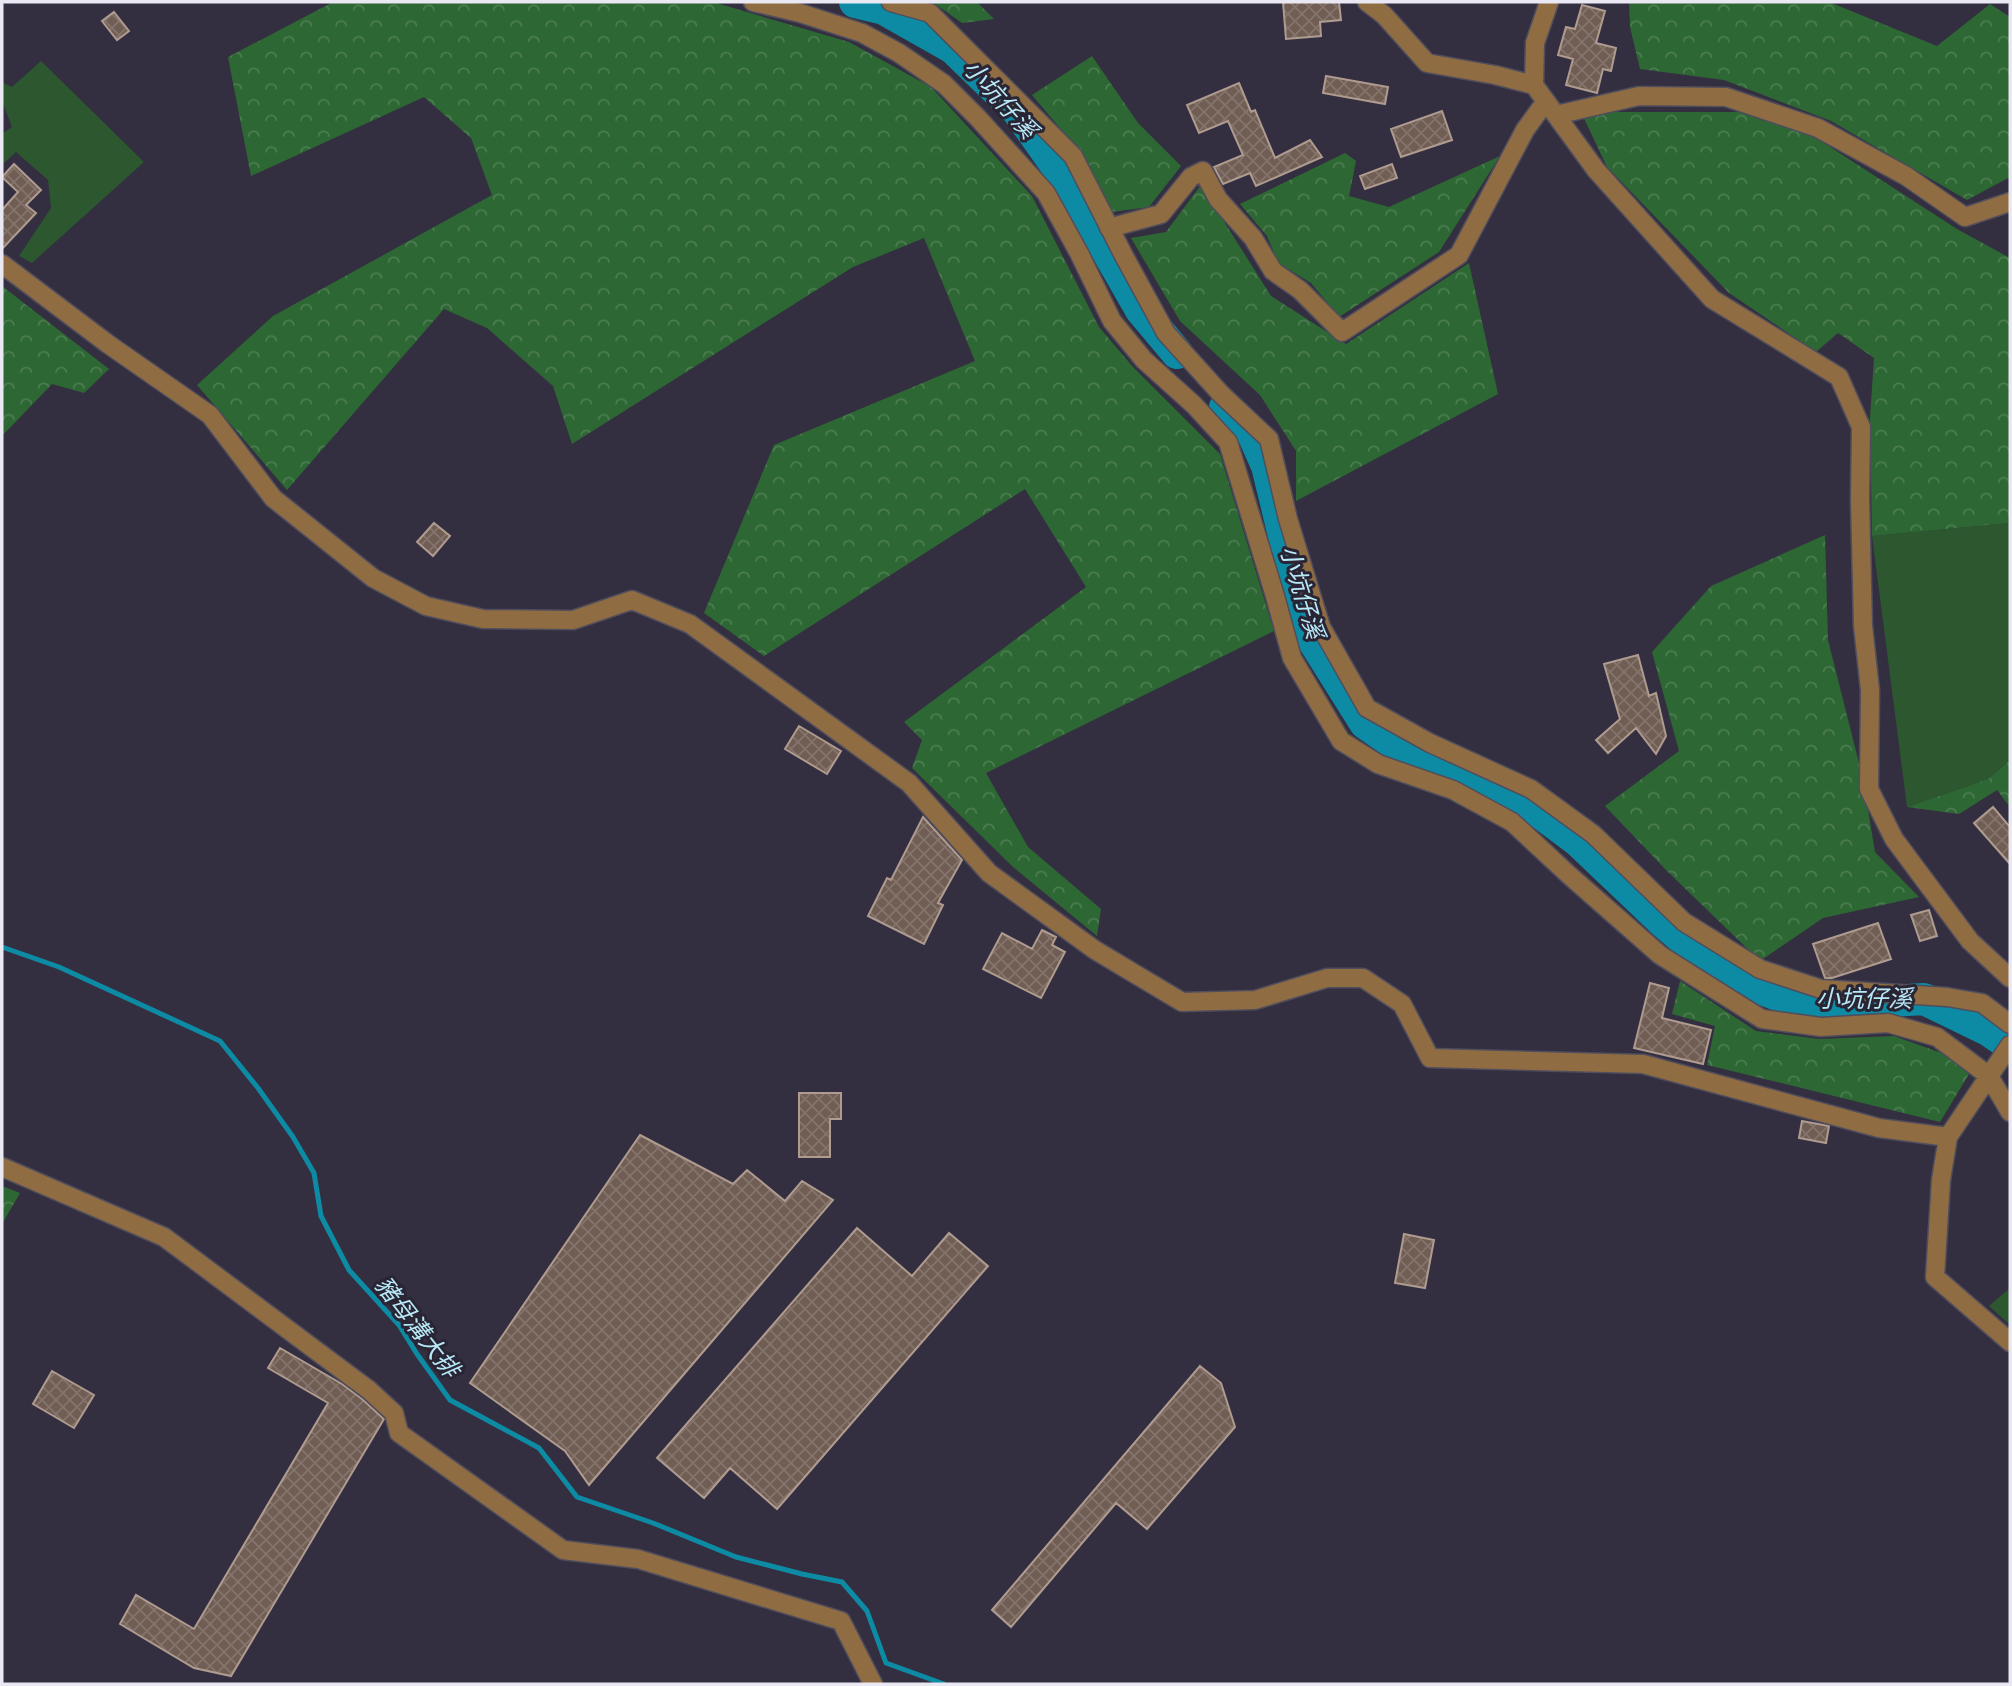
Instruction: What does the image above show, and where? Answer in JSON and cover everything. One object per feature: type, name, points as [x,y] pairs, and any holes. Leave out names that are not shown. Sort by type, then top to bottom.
[{"type":"street","points":[[753,2],[800,13],[862,33],[900,53],[944,84],[1046,193],[1112,321],[1144,360],[1194,405],[1228,443],[1292,659],[1341,741],[1378,764],[1453,789],[1513,822],[1660,954],[1762,1019],[1821,1027],[1888,1023],[1937,1037],[1989,1076],[2010,1112]]},
{"type":"street","points":[[891,2],[930,13],[1073,156],[1166,333],[1220,394],[1269,439],[1288,519],[1321,626],[1367,708],[1430,743],[1531,789],[1593,834],[1685,922],[1760,970],[1821,989],[1947,997],[1982,1003],[2010,1024]]},
{"type":"street","points":[[1367,2],[1384,15],[1427,63],[1534,85]]},
{"type":"street","points":[[1549,2],[1535,43],[1534,85],[1596,170],[1712,299],[1839,377],[1861,427],[1863,626],[1870,690],[1869,789],[1894,839],[1962,931],[2010,978]]},
{"type":"street","points":[[1109,228],[1161,214],[1191,177],[1203,171],[1218,200],[1254,238],[1273,271],[1300,290],[1342,332],[1459,255],[1525,130],[1551,108],[1639,96],[1726,97],[1818,128],[1906,176],[1965,217],[2010,202]]},
{"type":"street","points":[[2,264],[108,344],[210,415],[273,498],[373,578],[426,606],[483,620],[573,620],[632,600],[690,624],[909,783],[989,873],[1095,950],[1182,1002],[1255,1000],[1327,978],[1363,978],[1402,1004],[1430,1058],[1643,1064],[1879,1128],[1948,1137]]},
{"type":"street","points":[[2010,1045],[1948,1137],[1941,1180],[1935,1277],[2010,1342]]},
{"type":"street","points":[[2,1167],[164,1237],[369,1390],[394,1413],[399,1433],[563,1550],[638,1559],[841,1621],[873,1684]]},
{"type":"green space","points":[[333,2],[713,2],[849,42],[931,87],[1032,196],[1099,327],[1133,367],[1220,454],[1274,631],[986,773],[1028,847],[1101,909],[1097,936],[1013,867],[912,768],[922,740],[904,722],[1086,587],[1025,489],[764,656],[704,613],[774,445],[975,361],[924,238],[853,267],[572,444],[553,386],[487,328],[444,309],[287,490],[197,385],[273,316],[492,195],[471,138],[424,97],[251,176],[228,57]]},
{"type":"green space","points":[[925,2],[977,2],[994,19],[962,23],[938,6]]},
{"type":"green space","points":[[1629,2],[1829,2],[1937,46],[1990,4],[2010,17],[2010,177],[1967,200],[1831,121],[1724,80],[1640,69],[1630,27]]},
{"type":"green space","points":[[1092,56],[1138,123],[1181,166],[1149,207],[1112,212],[1075,146],[1032,95]]},
{"type":"green space","points":[[41,61],[144,162],[32,263],[19,256],[51,208],[48,180],[16,152],[2,165],[2,134],[12,127],[2,101],[2,82],[12,87]]},
{"type":"green space","points":[[1581,112],[1776,112],[1957,229],[2010,258],[2010,523],[1872,536],[1870,418],[1874,358],[1838,333],[1816,352],[1729,293],[1607,167]]},
{"type":"green space","points":[[1345,153],[1356,161],[1349,196],[1389,207],[1500,156],[1439,252],[1339,317],[1311,283],[1278,263],[1267,236],[1240,204]]},
{"type":"green space","points":[[1201,185],[1271,296],[1346,344],[1469,263],[1498,394],[1296,501],[1296,451],[1260,395],[1180,321],[1131,238],[1166,232]]},
{"type":"green space","points":[[2,286],[109,369],[84,393],[52,384],[2,436]]},
{"type":"green space","points":[[2010,523],[2010,760],[1988,779],[1907,807],[1872,536]]},
{"type":"green space","points":[[1825,535],[1828,640],[1863,779],[1875,852],[1919,897],[1823,918],[1760,961],[1667,871],[1605,806],[1679,751],[1652,652],[1711,586]]},
{"type":"green space","points":[[2010,760],[2010,807],[1997,790],[1959,814],[1907,807],[1988,779]]},
{"type":"green space","points":[[1680,981],[1756,1031],[1819,1039],[1894,1036],[1947,1055],[1969,1074],[1940,1122],[1707,1065],[1715,1026],[1672,1014]]},
{"type":"green space","points":[[2,1186],[20,1193],[2,1224]]},
{"type":"green space","points":[[2010,1288],[2010,1325],[1989,1306]]},
{"type":"building","points":[[1283,2],[1339,2],[1341,20],[1320,22],[1321,36],[1286,39]]},
{"type":"building","points":[[1582,5],[1605,11],[1596,43],[1616,48],[1611,71],[1603,69],[1597,93],[1566,85],[1573,59],[1558,55],[1566,27],[1575,29]]},
{"type":"building","points":[[114,12],[129,31],[117,40],[102,21]]},
{"type":"building","points":[[1326,76],[1388,87],[1385,104],[1323,93]]},
{"type":"building","points":[[1239,83],[1251,112],[1255,110],[1275,158],[1310,140],[1322,157],[1256,186],[1250,173],[1223,184],[1214,167],[1243,155],[1228,121],[1199,133],[1187,105]]},
{"type":"building","points":[[1442,111],[1452,140],[1401,157],[1391,129]]},
{"type":"building","points":[[14,164],[41,190],[26,205],[36,213],[2,249],[2,210],[18,192],[2,177]]},
{"type":"building","points":[[1392,164],[1397,178],[1365,189],[1360,176]]},
{"type":"building","points":[[434,523],[450,536],[433,556],[417,542]]},
{"type":"building","points":[[1638,655],[1649,696],[1656,693],[1666,736],[1656,754],[1636,728],[1608,753],[1596,740],[1620,719],[1604,664]]},
{"type":"building","points":[[799,726],[841,751],[827,774],[785,749]]},
{"type":"building","points":[[1993,807],[2010,827],[2010,864],[1974,823]]},
{"type":"building","points":[[923,817],[962,860],[938,903],[943,905],[924,944],[868,916],[887,878],[891,880]]},
{"type":"building","points":[[1929,910],[1937,936],[1920,941],[1911,915]]},
{"type":"building","points":[[1878,923],[1891,959],[1825,978],[1813,944]]},
{"type":"building","points":[[1042,930],[1056,937],[1052,945],[1065,952],[1041,998],[983,969],[1002,933],[1032,949]]},
{"type":"building","points":[[1650,983],[1669,988],[1662,1018],[1711,1030],[1703,1064],[1634,1048]]},
{"type":"building","points":[[799,1093],[841,1093],[841,1119],[830,1119],[830,1157],[799,1157]]},
{"type":"building","points":[[1802,1121],[1829,1126],[1826,1143],[1799,1138]]},
{"type":"building","points":[[640,1135],[733,1184],[747,1170],[785,1201],[802,1181],[833,1200],[589,1485],[565,1451],[470,1383]]},
{"type":"building","points":[[857,1228],[912,1276],[949,1233],[988,1266],[777,1509],[730,1468],[704,1498],[657,1458]]},
{"type":"building","points":[[1404,1234],[1434,1240],[1425,1288],[1395,1283]]},
{"type":"building","points":[[280,1348],[342,1384],[384,1419],[231,1676],[194,1668],[120,1624],[136,1595],[194,1629],[328,1403],[268,1368]]},
{"type":"building","points":[[1200,1366],[1221,1383],[1235,1427],[1147,1529],[1116,1503],[1011,1627],[992,1610]]},
{"type":"building","points":[[52,1371],[94,1395],[74,1428],[33,1404]]},
{"type":"waterway","name":"小坑仔溪","points":[[855,2],[884,9],[953,48],[1017,110],[1067,181],[1141,310],[1177,353]]},
{"type":"waterway","name":"小坑仔溪","points":[[1225,407],[1253,434],[1267,466],[1313,640],[1365,723],[1404,750],[1514,793],[1578,841],[1661,920],[1724,974],[1783,997],[1841,1004],[1924,999],[1988,1030],[2010,1045]]},
{"type":"waterway","name":"豬母溝大排","points":[[2,947],[59,967],[220,1041],[293,1137],[314,1173],[321,1216],[349,1270],[399,1325],[450,1400],[539,1448],[577,1497],[653,1523],[736,1557],[842,1582],[867,1611],[886,1663],[944,1684]]}]
